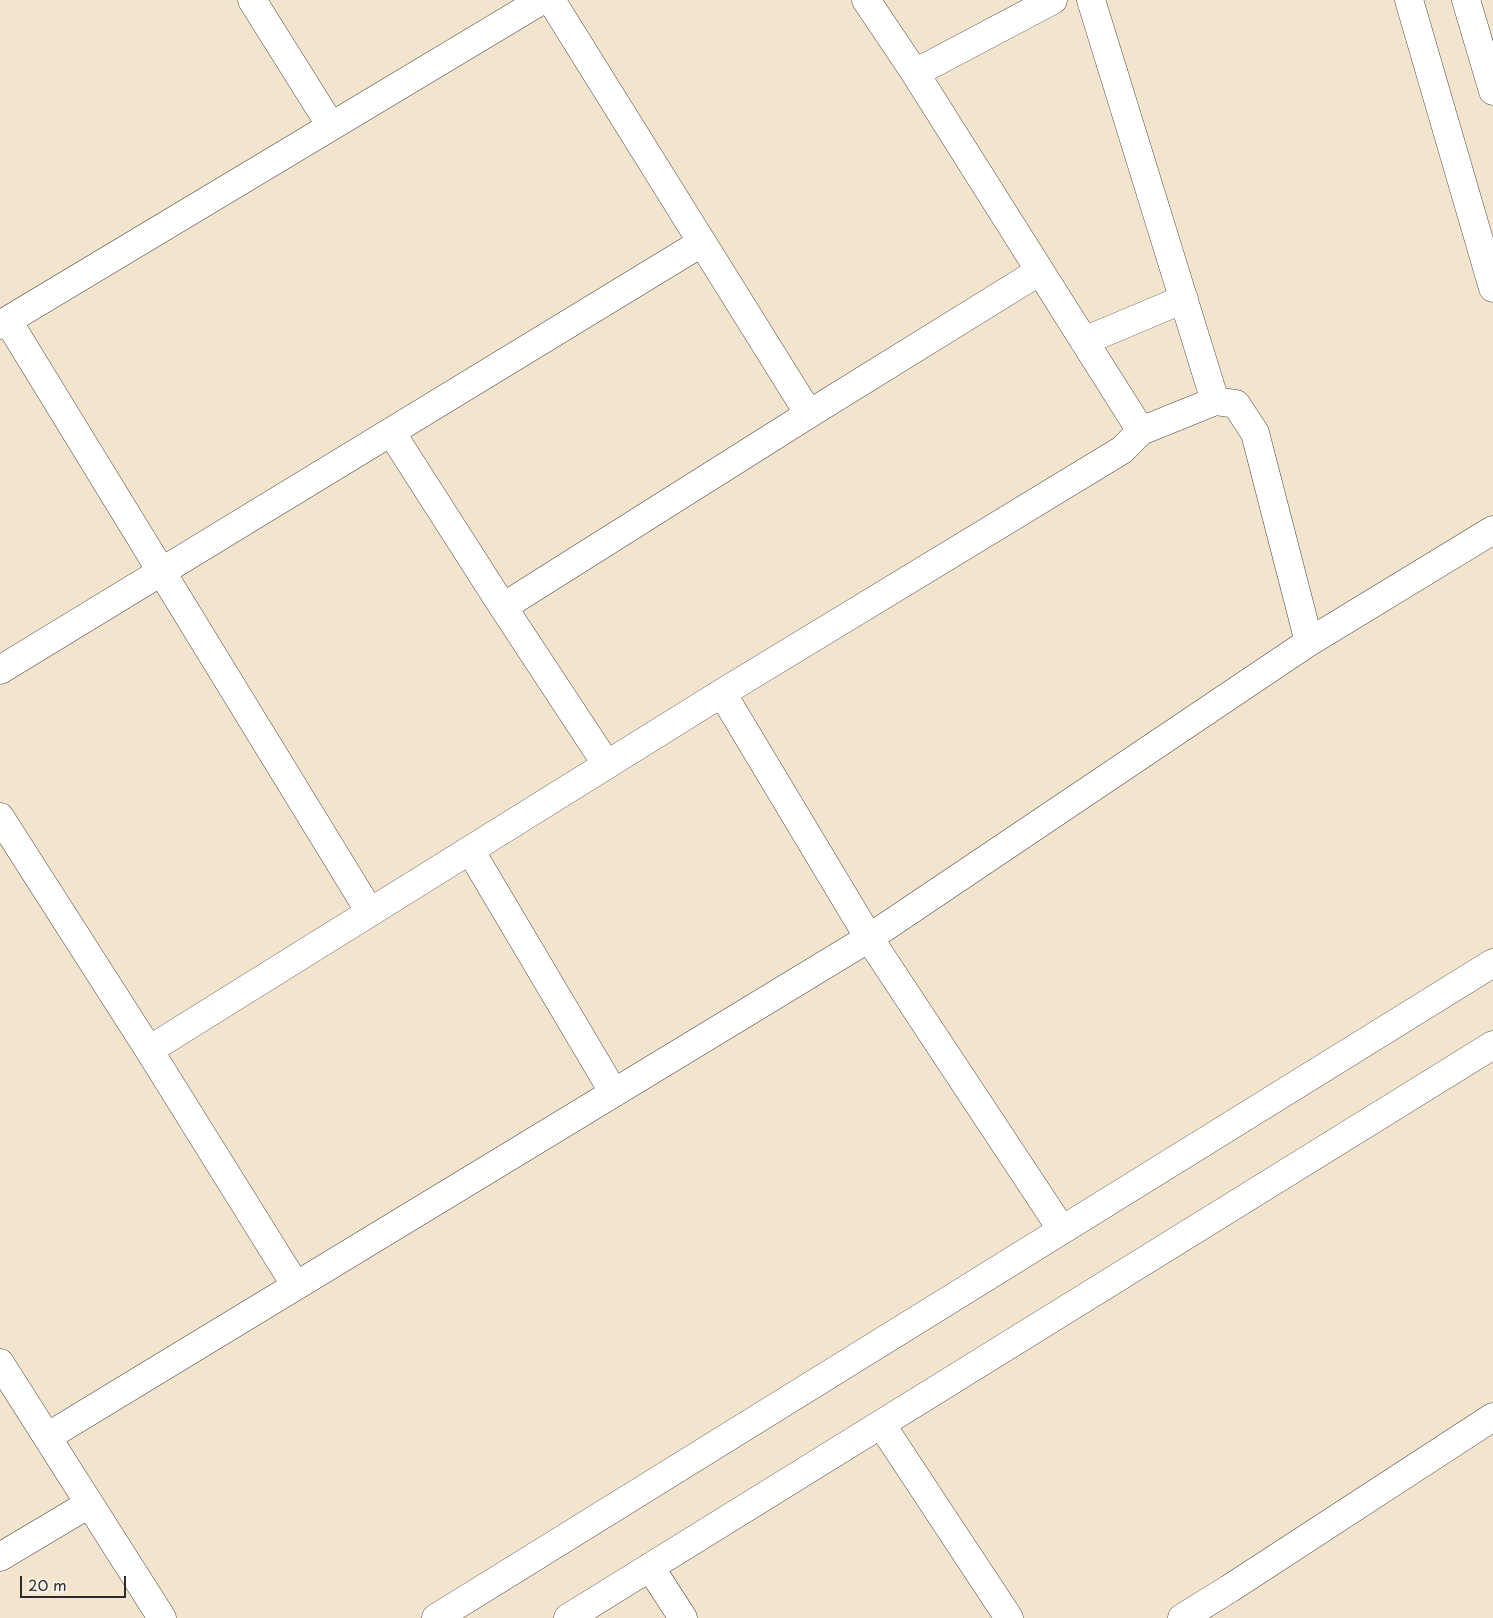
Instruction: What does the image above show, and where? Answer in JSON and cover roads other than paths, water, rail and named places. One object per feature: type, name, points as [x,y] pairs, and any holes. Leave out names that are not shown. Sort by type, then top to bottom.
[{"type":"street","points":[[252,0],[331,126]]},
{"type":"street","points":[[370,912],[161,572],[4,323],[542,0]]},
{"type":"street","points":[[551,0],[808,414]]},
{"type":"street","points":[[866,0],[1141,431]]},
{"type":"street","points":[[914,73],[1053,0]]},
{"type":"street","points":[[1091,0],[1215,402]]},
{"type":"street","points":[[1409,0],[1493,288]]},
{"type":"street","points":[[1466,0],[1493,91]]},
{"type":"street","points":[[0,670],[701,243]]},
{"type":"street","points":[[503,607],[808,414],[1040,271]]},
{"type":"street","points":[[1084,341],[1184,299]]},
{"type":"street","points":[[149,1050],[722,693],[1122,450],[1141,431],[1215,402],[1236,404],[1256,433],[1309,642]]},
{"type":"street","points":[[391,432],[503,607],[607,764]]},
{"type":"street","points":[[47,1437],[869,938],[1309,642],[1493,530]]},
{"type":"street","points":[[722,693],[869,938],[1062,1230]]},
{"type":"street","points":[[0,817],[149,1050],[296,1286]]},
{"type":"street","points":[[470,850],[614,1093]]},
{"type":"street","points":[[436,1618],[1493,963]]},
{"type":"street","points":[[568,1618],[1493,1045]]},
{"type":"street","points":[[0,1362],[162,1618]]},
{"type":"street","points":[[1182,1618],[1493,1417]]},
{"type":"street","points":[[881,1424],[1009,1618]]},
{"type":"street","points":[[0,1557],[90,1504]]},
{"type":"street","points":[[650,1567],[683,1618]]}]
